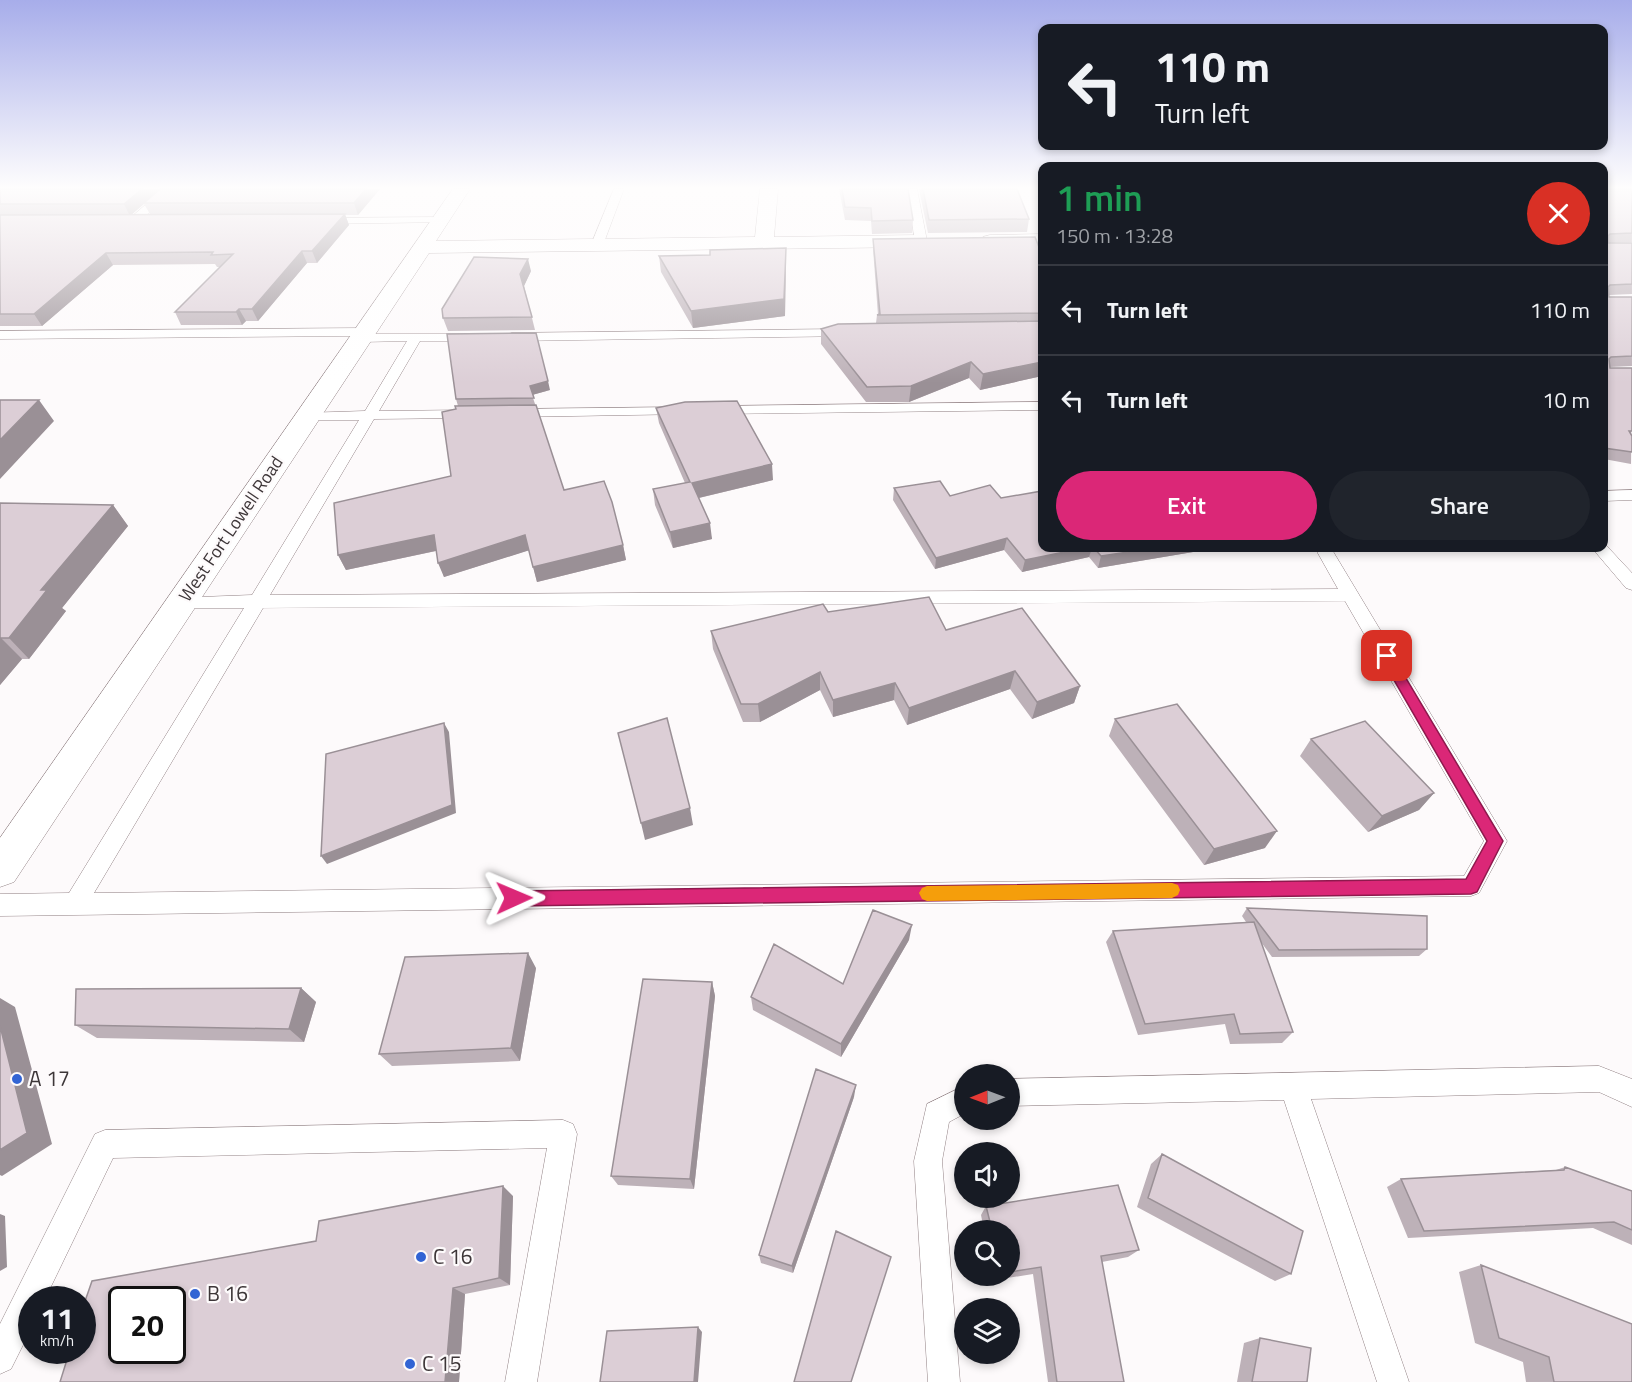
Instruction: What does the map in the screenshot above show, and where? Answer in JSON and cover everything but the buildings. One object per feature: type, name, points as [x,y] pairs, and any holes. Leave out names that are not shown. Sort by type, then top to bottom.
[{"type":"street","name":"West Fort Lowell Road","points":[[0,870],[419,253]]},
{"type":"lane","points":[[0,335],[363,335],[416,338],[865,332]]},
{"type":"lane","points":[[75,904],[416,338]]},
{"type":"lane","points":[[500,413],[1038,406]]},
{"type":"lane","points":[[308,416],[476,414]]},
{"type":"lane","points":[[1608,496],[1632,495]]},
{"type":"lane","points":[[0,905],[1471,886],[1496,841],[1325,552]]},
{"type":"lane","points":[[1604,552],[1632,584]]},
{"type":"lane","points":[[181,602],[1350,595]]},
{"type":"lane","points":[[1020,1093],[1599,1079],[1632,1093]]},
{"type":"lane","points":[[1293,1087],[1393,1382]]},
{"type":"lane","points":[[944,1382],[928,1161],[937,1114],[954,1105]]},
{"type":"lane","points":[[0,1358],[105,1144],[563,1134],[521,1382]]},
{"type":"slow traffic","points":[[927,893],[1172,890]]},
{"type":"place","name":"A 17","points":[[17,1079]]},
{"type":"place","name":"C 16","points":[[421,1257]]},
{"type":"place","name":"B 16","points":[[195,1294]]},
{"type":"place","name":"C 15","points":[[410,1364]]},
{"type":"route","points":[[514,898],[1471,886],[1496,841],[1387,656]]}]
